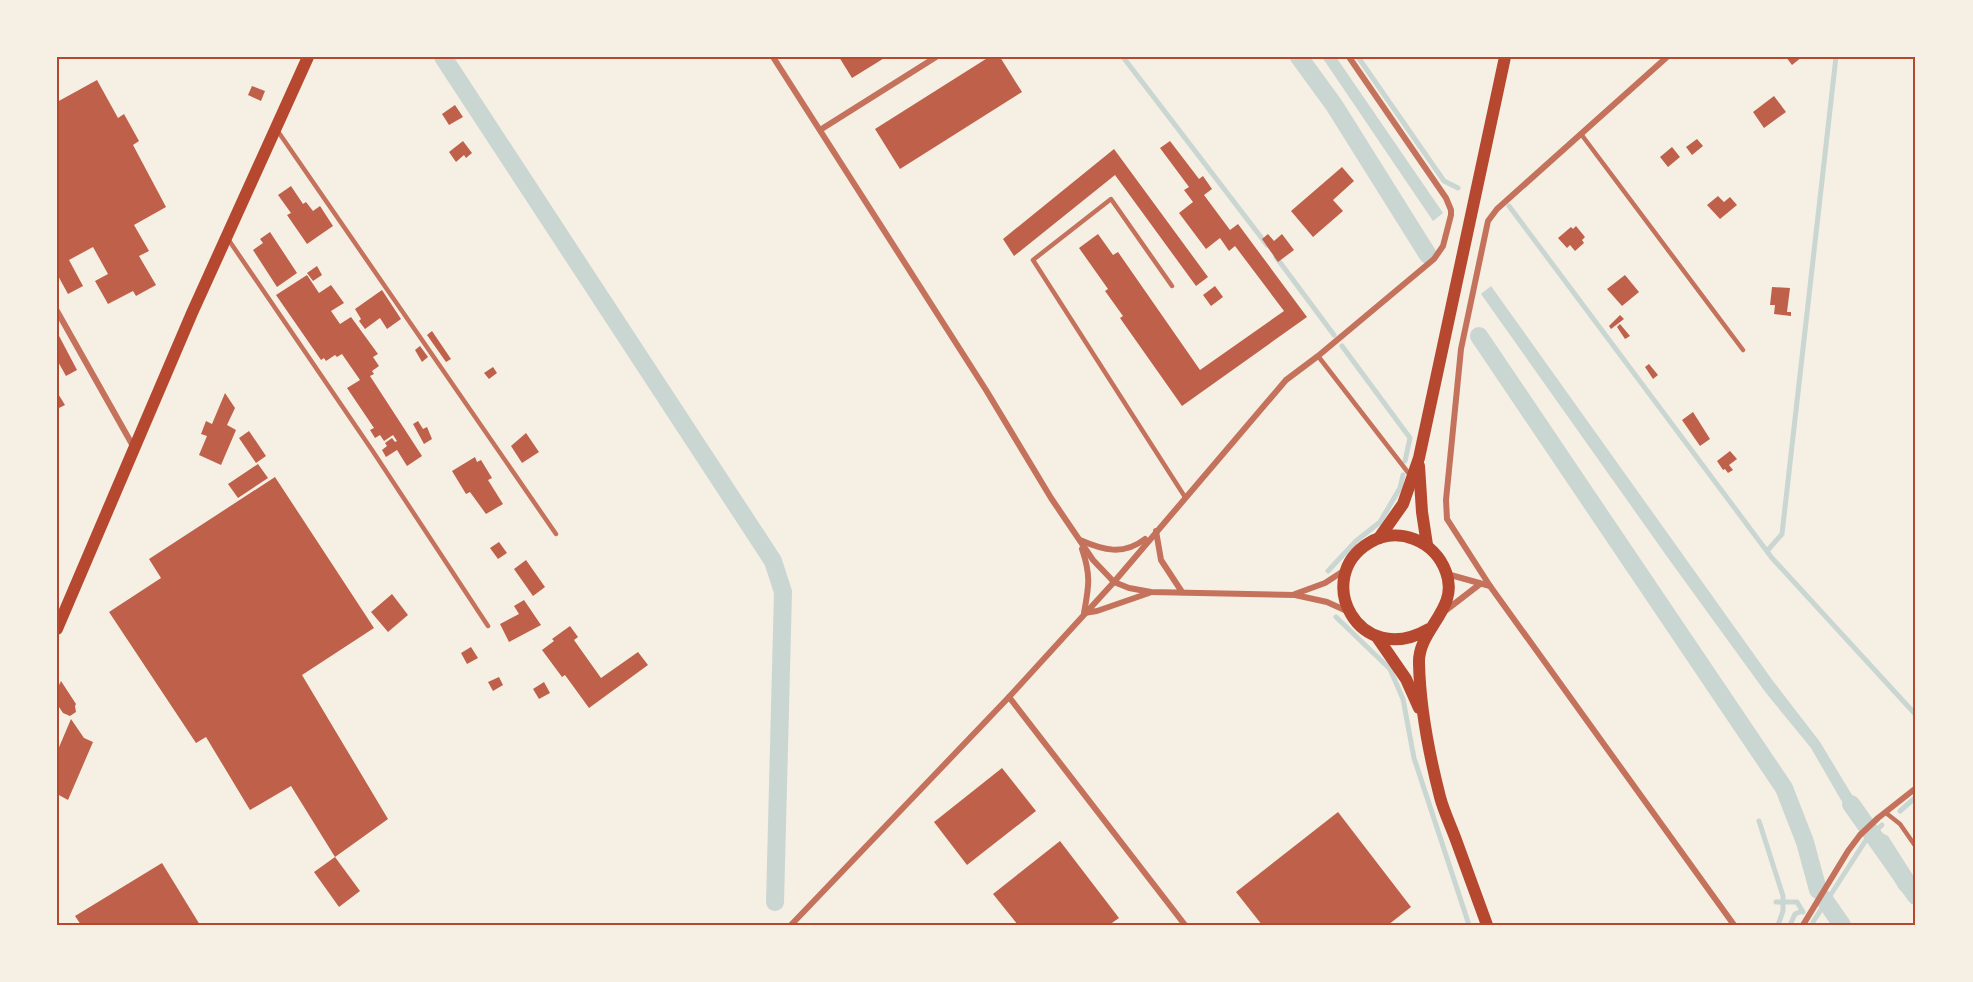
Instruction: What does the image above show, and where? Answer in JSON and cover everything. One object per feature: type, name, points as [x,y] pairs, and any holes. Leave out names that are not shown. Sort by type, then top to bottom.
[{"type":"main road","points":[[57,629],[192,313],[308,57]]},
{"type":"main road","points":[[1379,538],[1404,536],[1416,539],[1427,545],[1440,558],[1447,574],[1449,594],[1443,613],[1429,629],[1417,636],[1404,640],[1390,640],[1377,637],[1361,627],[1349,613],[1343,591],[1346,569],[1359,550],[1379,538],[1403,504],[1419,458],[1505,57]]},
{"type":"main road","points":[[1419,458],[1422,512],[1427,545]]},
{"type":"main road","points":[[1429,629],[1419,660],[1423,719],[1441,799],[1487,925]]},
{"type":"main road","points":[[1377,637],[1406,679],[1423,719]]},
{"type":"street","points":[[773,57],[986,390],[1051,498],[1097,566],[1114,582],[1129,588],[1151,592],[1295,594],[1327,602],[1349,613]]},
{"type":"street","points":[[820,130],[936,57]]},
{"type":"street","points":[[792,925],[1114,582],[1286,380],[1318,356],[1434,258],[1443,246],[1451,215],[1446,198],[1349,57]]},
{"type":"street","points":[[1667,57],[1497,209],[1488,221],[1461,349],[1446,500],[1447,519],[1490,586],[1734,925]]},
{"type":"street","points":[[57,311],[135,450]]},
{"type":"street","points":[[1079,540],[1105,550],[1120,551],[1136,546],[1156,531]]},
{"type":"street","points":[[1156,531],[1161,560],[1182,592]]},
{"type":"street","points":[[1079,540],[1087,565],[1089,583],[1084,613]]},
{"type":"street","points":[[1295,594],[1324,583],[1346,569]]},
{"type":"street","points":[[1447,574],[1490,586]]},
{"type":"street","points":[[1443,613],[1480,584]]},
{"type":"street","points":[[1084,613],[1096,612],[1151,592]]},
{"type":"street","points":[[1009,696],[1185,925]]},
{"type":"street","points":[[1803,925],[1860,835],[1916,788]]},
{"type":"lane","points":[[276,128],[556,534]]},
{"type":"lane","points":[[1581,134],[1743,350]]},
{"type":"lane","points":[[1172,286],[1111,199],[1033,260],[1185,497]]},
{"type":"lane","points":[[226,237],[372,450],[488,626]]},
{"type":"lane","points":[[1318,356],[1412,478]]},
{"type":"lane","points":[[1886,813],[1900,824],[1916,847]]},
{"type":"shaded area","points":[[1322,57],[1336,57],[1443,213],[1433,221]]},
{"type":"shaded area","points":[[1491,286],[1773,681],[1820,742],[1852,795],[1871,820],[1862,828],[1841,800],[1811,748],[1766,693],[1481,294]]},
{"type":"shaded area","points":[[1880,832],[1888,836],[1916,880],[1916,906],[1899,889],[1871,839]]},
{"type":"building","points":[[839,57],[886,57],[852,78]]},
{"type":"building","points":[[989,57],[1000,57],[1022,92],[900,169],[875,129]]},
{"type":"building","points":[[1786,57],[1802,57],[1792,65]]},
{"type":"building","points":[[97,80],[118,118],[124,114],[139,141],[133,145],[166,207],[134,225],[149,251],[139,256],[156,285],[136,296],[133,291],[108,304],[95,281],[108,274],[93,247],[69,260],[83,286],[68,294],[57,274],[57,102]]},
{"type":"building","points":[[252,86],[265,91],[261,101],[248,95]]},
{"type":"building","points":[[1774,96],[1786,112],[1764,128],[1753,112]]},
{"type":"building","points":[[455,105],[463,117],[449,125],[442,114]]},
{"type":"building","points":[[1697,139],[1703,146],[1692,155],[1686,147]]},
{"type":"building","points":[[463,141],[472,153],[466,158],[464,155],[456,162],[449,152]]},
{"type":"building","points":[[1170,141],[1199,179],[1203,176],[1212,189],[1204,195],[1230,230],[1238,224],[1307,317],[1182,406],[1120,318],[1123,316],[1105,291],[1108,289],[1079,248],[1098,234],[1113,255],[1118,252],[1200,370],[1284,311],[1235,246],[1229,251],[1220,238],[1206,249],[1179,213],[1193,202],[1184,190],[1189,187],[1160,148]]},
{"type":"building","points":[[1672,147],[1680,157],[1668,167],[1660,157]]},
{"type":"building","points":[[1114,149],[1208,277],[1196,286],[1115,175],[1014,256],[1003,239]]},
{"type":"building","points":[[1342,167],[1354,181],[1333,200],[1343,211],[1313,237],[1291,211]]},
{"type":"building","points":[[291,186],[303,204],[306,202],[313,211],[320,206],[333,226],[307,244],[287,215],[291,213],[278,195]]},
{"type":"building","points":[[1718,196],[1724,202],[1730,197],[1737,205],[1720,219],[1707,205]]},
{"type":"building","points":[[1576,226],[1585,237],[1582,240],[1584,243],[1575,251],[1570,245],[1567,248],[1558,238],[1571,227],[1573,229]]},
{"type":"building","points":[[270,232],[297,273],[277,287],[253,250],[263,243],[260,239]]},
{"type":"building","points":[[1268,234],[1274,241],[1282,234],[1294,250],[1278,262],[1262,239]]},
{"type":"building","points":[[317,266],[322,275],[313,281],[307,273]]},
{"type":"building","points":[[307,275],[319,293],[331,285],[344,303],[331,311],[340,324],[351,317],[378,354],[373,357],[379,366],[372,371],[374,374],[370,376],[422,456],[407,466],[397,450],[386,457],[382,450],[387,446],[385,443],[392,438],[395,442],[397,441],[393,435],[384,441],[380,435],[375,438],[370,430],[374,428],[347,388],[360,380],[342,354],[337,357],[335,355],[326,361],[324,358],[321,360],[276,295]]},
{"type":"building","points":[[1625,275],[1639,292],[1622,306],[1607,289]]},
{"type":"building","points":[[1215,286],[1223,297],[1211,306],[1203,295]]},
{"type":"building","points":[[1772,287],[1790,288],[1787,312],[1791,312],[1791,316],[1774,314],[1775,305],[1770,305]]},
{"type":"building","points":[[382,290],[401,319],[387,329],[380,318],[365,329],[355,309]]},
{"type":"building","points":[[1620,315],[1624,319],[1611,329],[1609,326]]},
{"type":"building","points":[[1620,324],[1630,336],[1625,339],[1617,327]]},
{"type":"building","points":[[432,331],[451,359],[446,362],[427,335]]},
{"type":"building","points":[[57,332],[77,370],[66,376],[57,360]]},
{"type":"building","points":[[420,346],[428,357],[422,362],[415,350]]},
{"type":"building","points":[[1649,364],[1658,375],[1653,379],[1645,367]]},
{"type":"building","points":[[493,367],[497,373],[489,379],[484,373]]},
{"type":"building","points":[[57,392],[65,405],[57,409]]},
{"type":"building","points":[[225,393],[235,408],[227,425],[236,430],[221,465],[199,455],[207,436],[201,434],[206,421],[212,424]]},
{"type":"building","points":[[1693,412],[1710,439],[1700,446],[1682,420]]},
{"type":"building","points":[[418,421],[423,429],[427,427],[432,439],[424,444],[413,424]]},
{"type":"building","points":[[249,431],[266,456],[256,463],[239,438]]},
{"type":"building","points":[[526,433],[539,452],[522,463],[511,446]]},
{"type":"building","points":[[1730,451],[1737,459],[1729,465],[1733,470],[1728,473],[1717,461]]},
{"type":"building","points":[[475,457],[477,462],[481,460],[492,478],[488,480],[503,504],[486,514],[470,492],[466,494],[452,471]]},
{"type":"building","points":[[258,464],[268,478],[238,498],[228,484]]},
{"type":"building","points":[[275,477],[374,628],[302,675],[388,819],[335,857],[291,786],[250,810],[206,737],[196,743],[109,612],[161,578],[149,559]]},
{"type":"building","points":[[499,542],[507,553],[498,559],[490,548]]},
{"type":"building","points":[[526,560],[545,587],[533,596],[514,569]]},
{"type":"building","points":[[392,594],[408,615],[388,632],[371,612]]},
{"type":"building","points":[[524,600],[541,625],[509,642],[500,624],[519,614],[514,606]]},
{"type":"building","points":[[570,626],[578,637],[574,640],[601,678],[638,652],[648,665],[589,708],[565,675],[562,677],[542,650],[554,641],[552,639]]},
{"type":"building","points":[[471,647],[478,658],[467,664],[461,653]]},
{"type":"building","points":[[499,677],[503,685],[493,691],[488,682]]},
{"type":"building","points":[[61,681],[76,704],[76,712],[70,716],[63,713],[57,704],[57,689]]},
{"type":"building","points":[[544,682],[550,693],[539,699],[533,689]]},
{"type":"building","points":[[71,719],[84,738],[93,742],[68,800],[57,794],[57,752]]},
{"type":"building","points":[[1002,768],[1036,811],[967,865],[934,822]]},
{"type":"building","points":[[1338,812],[1411,907],[1388,925],[1262,925],[1236,892]]},
{"type":"building","points":[[1060,841],[1119,918],[1109,925],[1018,925],[993,894]]},
{"type":"building","points":[[335,857],[360,891],[339,907],[314,872]]},
{"type":"building","points":[[162,863],[200,925],[81,925],[75,916]]},
{"type":"waterway","points":[[443,57],[773,561],[783,592],[775,902]]},
{"type":"waterway","points":[[1123,57],[1267,245]]},
{"type":"waterway","points":[[1299,57],[1334,105],[1428,255]]},
{"type":"waterway","points":[[1358,57],[1444,181],[1458,188]]},
{"type":"waterway","points":[[1767,551],[1782,534],[1836,57]]},
{"type":"waterway","points":[[1509,206],[1772,558],[1916,715]]},
{"type":"waterway","points":[[1276,257],[1334,335]]},
{"type":"waterway","points":[[1479,336],[1784,788],[1805,842],[1818,890]]},
{"type":"waterway","points":[[1342,346],[1410,438],[1405,461]]},
{"type":"waterway","points":[[1328,571],[1356,541],[1380,522],[1400,488],[1403,475]]},
{"type":"waterway","points":[[1336,617],[1390,669],[1403,699],[1414,758],[1469,925]]},
{"type":"waterway","points":[[1900,811],[1916,797]]},
{"type":"waterway","points":[[1851,804],[1916,896]]},
{"type":"waterway","points":[[1759,821],[1783,896],[1783,911],[1778,925]]},
{"type":"waterway","points":[[1813,922],[1866,840],[1882,825]]},
{"type":"waterway","points":[[1824,899],[1842,925]]},
{"type":"waterway","points":[[1776,902],[1797,902],[1803,912]]},
{"type":"waterway","points":[[1790,925],[1795,914],[1802,911]]}]
